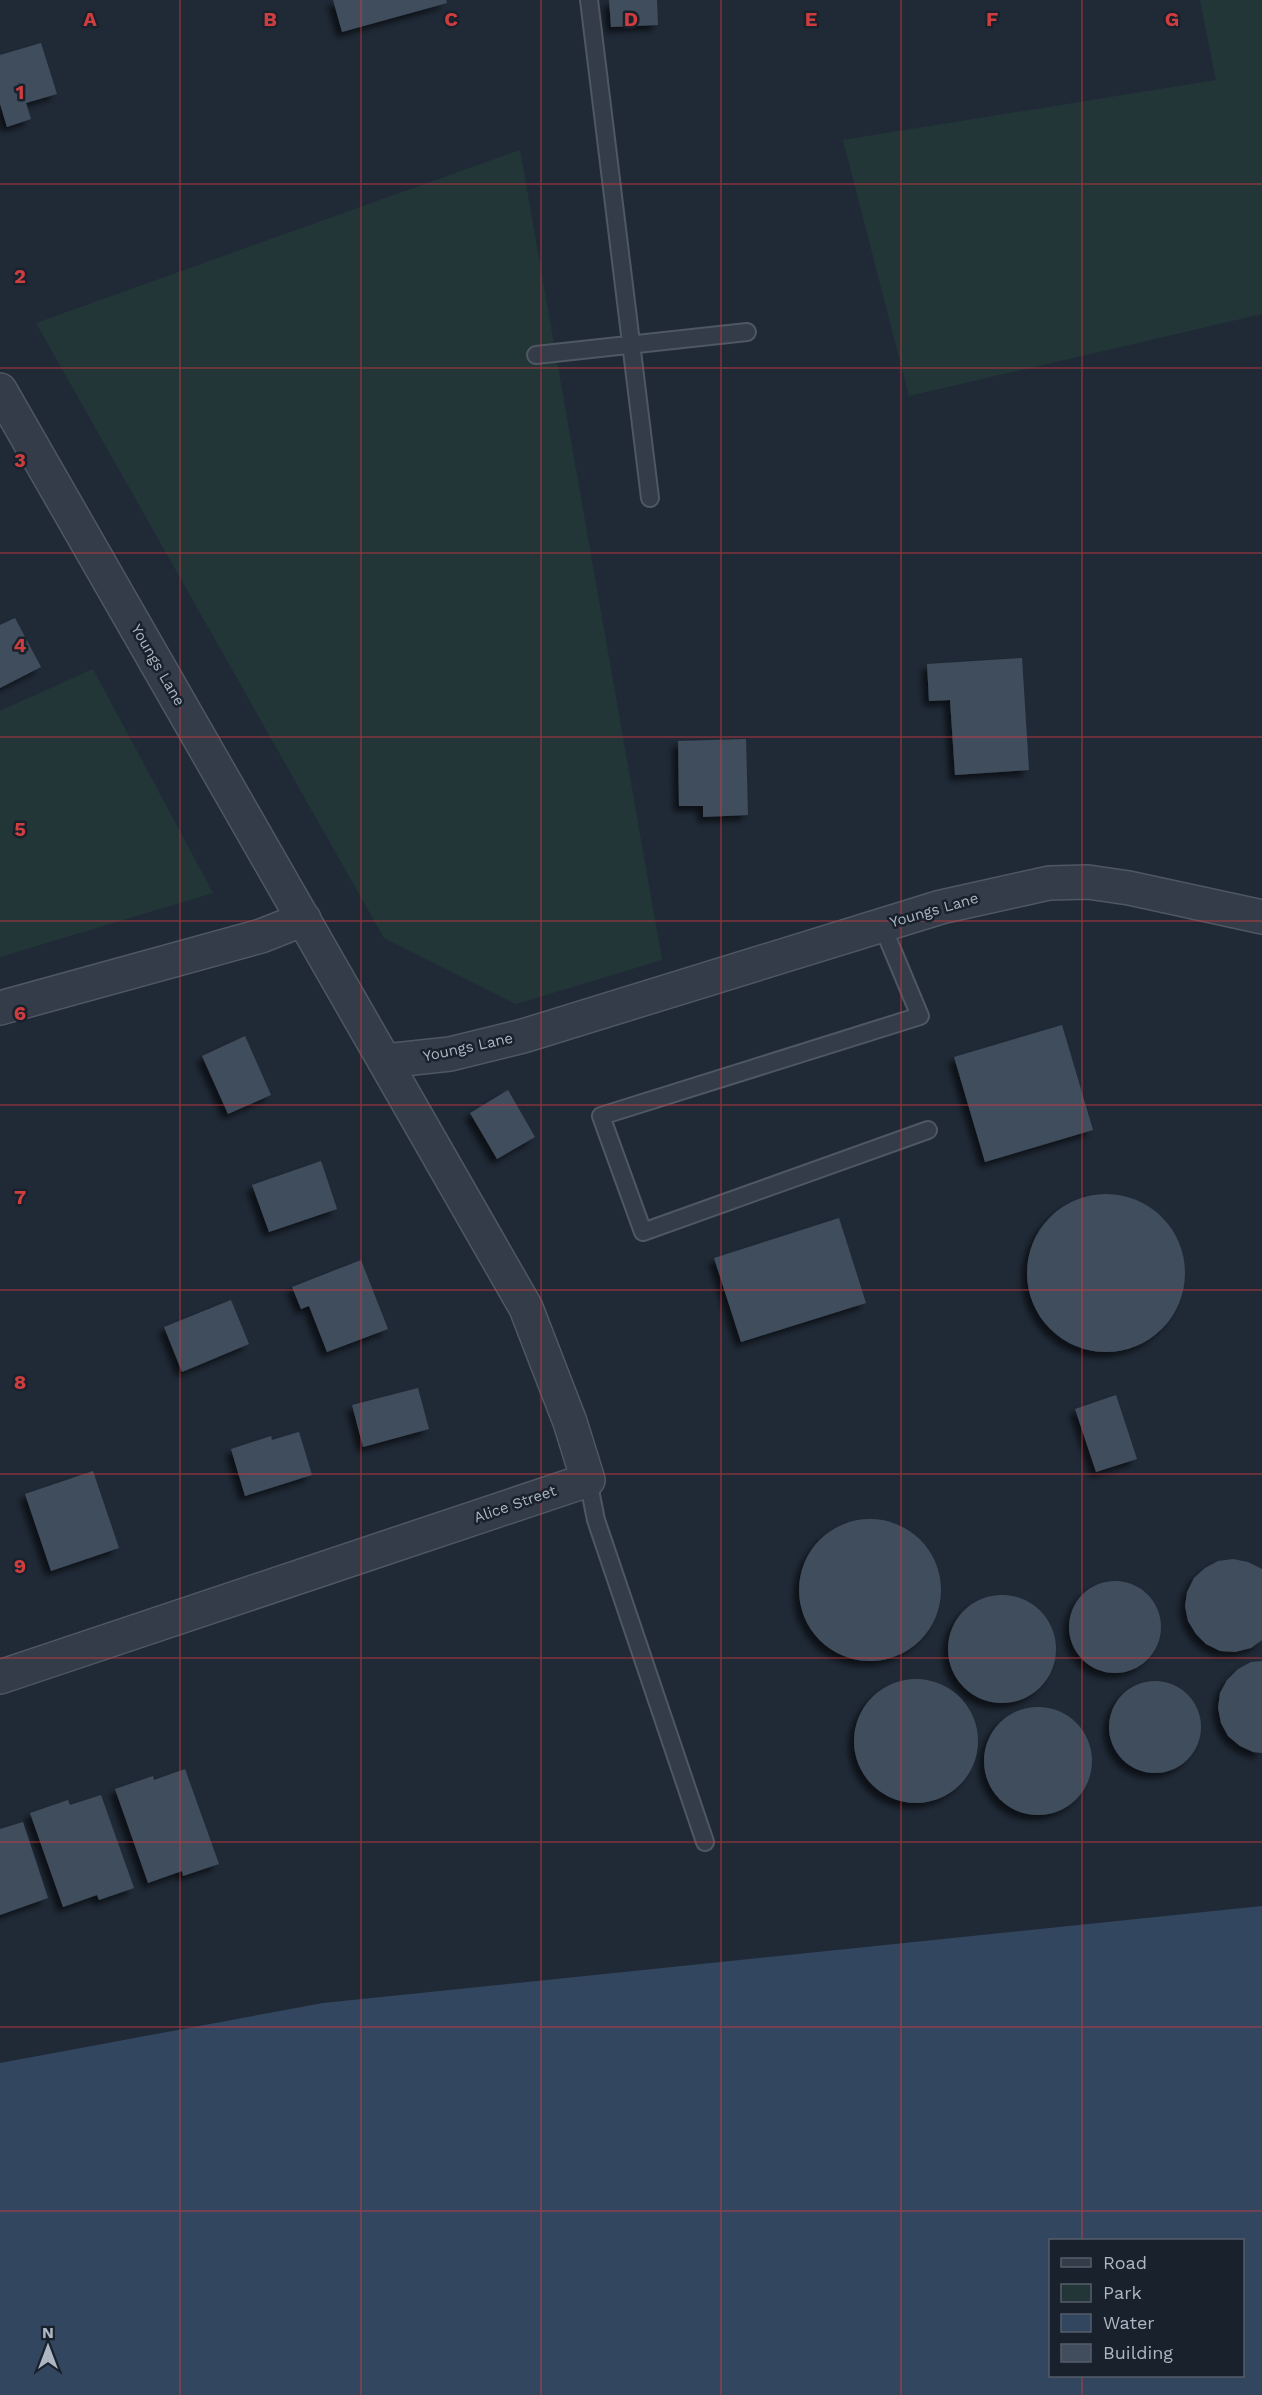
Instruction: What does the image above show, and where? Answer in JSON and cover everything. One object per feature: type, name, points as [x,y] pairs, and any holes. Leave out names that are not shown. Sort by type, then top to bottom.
[{"type":"street","name":"Youngs Lane","points":[[0,390],[386,1061],[450,1054],[523,1036],[941,907],[1049,883],[1088,882],[1129,888],[1262,917]]},
{"type":"street","points":[[0,1008],[261,936],[304,919]]},
{"type":"street","points":[[386,1061],[526,1308],[570,1422],[588,1479]]},
{"type":"street","name":"Alice Street","points":[[0,1677],[588,1479]]},
{"type":"lane","points":[[589,0],[650,498]]},
{"type":"lane","points":[[537,355],[747,332]]},
{"type":"lane","points":[[882,925],[920,1016],[601,1116],[643,1232],[928,1130]]},
{"type":"lane","points":[[588,1479],[596,1520],[705,1842]]},
{"type":"green space","points":[[1200,0],[1262,0],[1262,314],[909,396],[843,140],[1216,80]]},
{"type":"green space","points":[[520,150],[662,960],[516,1004],[384,938],[36,323]]},
{"type":"green space","points":[[93,669],[213,893],[0,957],[0,711]]},
{"type":"water","points":[[1262,1906],[1262,2395],[0,2395],[0,2063],[323,2003]]},
{"type":"building","points":[[333,0],[446,0],[447,3],[342,32]]},
{"type":"building","points":[[609,0],[657,0],[658,25],[611,27]]},
{"type":"building","points":[[41,43],[57,94],[26,103],[31,119],[7,127],[0,104],[0,55]]},
{"type":"building","points":[[15,618],[41,667],[0,688],[0,625]]},
{"type":"building","points":[[1022,658],[1029,770],[955,775],[950,700],[929,701],[927,664]]},
{"type":"building","points":[[746,739],[748,815],[703,817],[703,806],[679,806],[678,741]]},
{"type":"building","points":[[1062,1025],[1093,1130],[985,1162],[954,1057]]},
{"type":"building","points":[[245,1036],[271,1095],[228,1114],[202,1056]]},
{"type":"building","points":[[508,1090],[535,1137],[497,1159],[470,1113]]},
{"type":"building","points":[[321,1161],[337,1209],[269,1232],[252,1185]]},
{"type":"building","points":[[1106,1194],[1136,1200],[1150,1207],[1162,1217],[1172,1229],[1179,1243],[1185,1273],[1179,1303],[1172,1317],[1162,1329],[1150,1339],[1136,1346],[1106,1352],[1076,1346],[1062,1339],[1050,1329],[1040,1317],[1033,1303],[1027,1273],[1033,1243],[1040,1229],[1050,1217],[1062,1207],[1076,1200]]},
{"type":"building","points":[[839,1218],[866,1303],[741,1342],[714,1258]]},
{"type":"building","points":[[361,1260],[388,1329],[327,1352],[309,1306],[301,1309],[292,1287]]},
{"type":"building","points":[[231,1300],[249,1344],[182,1372],[164,1327]]},
{"type":"building","points":[[418,1388],[429,1429],[363,1447],[352,1405]]},
{"type":"building","points":[[1116,1395],[1137,1459],[1096,1472],[1075,1409]]},
{"type":"building","points":[[299,1432],[312,1475],[245,1496],[231,1449],[271,1436],[272,1440]]},
{"type":"building","points":[[93,1471],[119,1548],[51,1571],[25,1494]]},
{"type":"building","points":[[870,1519],[897,1525],[920,1540],[935,1563],[941,1590],[935,1617],[920,1640],[897,1655],[870,1661],[843,1655],[820,1640],[805,1617],[799,1590],[805,1563],[820,1540],[843,1525]]},
{"type":"building","points":[[1233,1559],[1248,1562],[1262,1569],[1262,1640],[1251,1648],[1235,1652],[1220,1651],[1206,1644],[1188,1621],[1185,1606],[1187,1592],[1194,1578],[1205,1568],[1218,1561]]},
{"type":"building","points":[[1115,1581],[1133,1584],[1148,1594],[1158,1609],[1161,1627],[1158,1645],[1148,1660],[1133,1670],[1115,1673],[1097,1670],[1082,1660],[1072,1645],[1069,1627],[1072,1609],[1082,1594],[1097,1584]]},
{"type":"building","points":[[1002,1595],[1023,1599],[1040,1611],[1052,1628],[1056,1649],[1052,1670],[1040,1687],[1023,1699],[1002,1703],[981,1699],[964,1687],[952,1670],[948,1649],[952,1628],[964,1611],[981,1599]]},
{"type":"building","points":[[1262,1661],[1262,1753],[1240,1746],[1228,1736],[1221,1723],[1218,1708],[1220,1693],[1227,1680],[1238,1669],[1251,1662]]},
{"type":"building","points":[[916,1679],[940,1683],[960,1697],[974,1717],[978,1741],[974,1765],[960,1785],[940,1799],[916,1803],[892,1799],[872,1785],[858,1765],[854,1741],[858,1717],[872,1697],[892,1683]]},
{"type":"building","points":[[1155,1681],[1173,1684],[1188,1694],[1198,1709],[1201,1727],[1198,1745],[1188,1760],[1173,1770],[1155,1773],[1137,1770],[1122,1760],[1112,1745],[1109,1727],[1112,1709],[1122,1694],[1137,1684]]},
{"type":"building","points":[[1038,1707],[1059,1711],[1076,1723],[1088,1740],[1092,1761],[1088,1782],[1076,1799],[1059,1811],[1038,1815],[1017,1811],[1000,1799],[988,1782],[984,1761],[988,1740],[1000,1723],[1017,1711]]},
{"type":"building","points":[[185,1769],[219,1864],[183,1876],[182,1871],[148,1883],[115,1789],[153,1776],[154,1780]]},
{"type":"building","points":[[101,1795],[134,1888],[99,1900],[97,1895],[63,1907],[30,1813],[68,1800],[70,1805]]},
{"type":"building","points":[[23,1822],[48,1898],[0,1915],[0,1829]]}]
